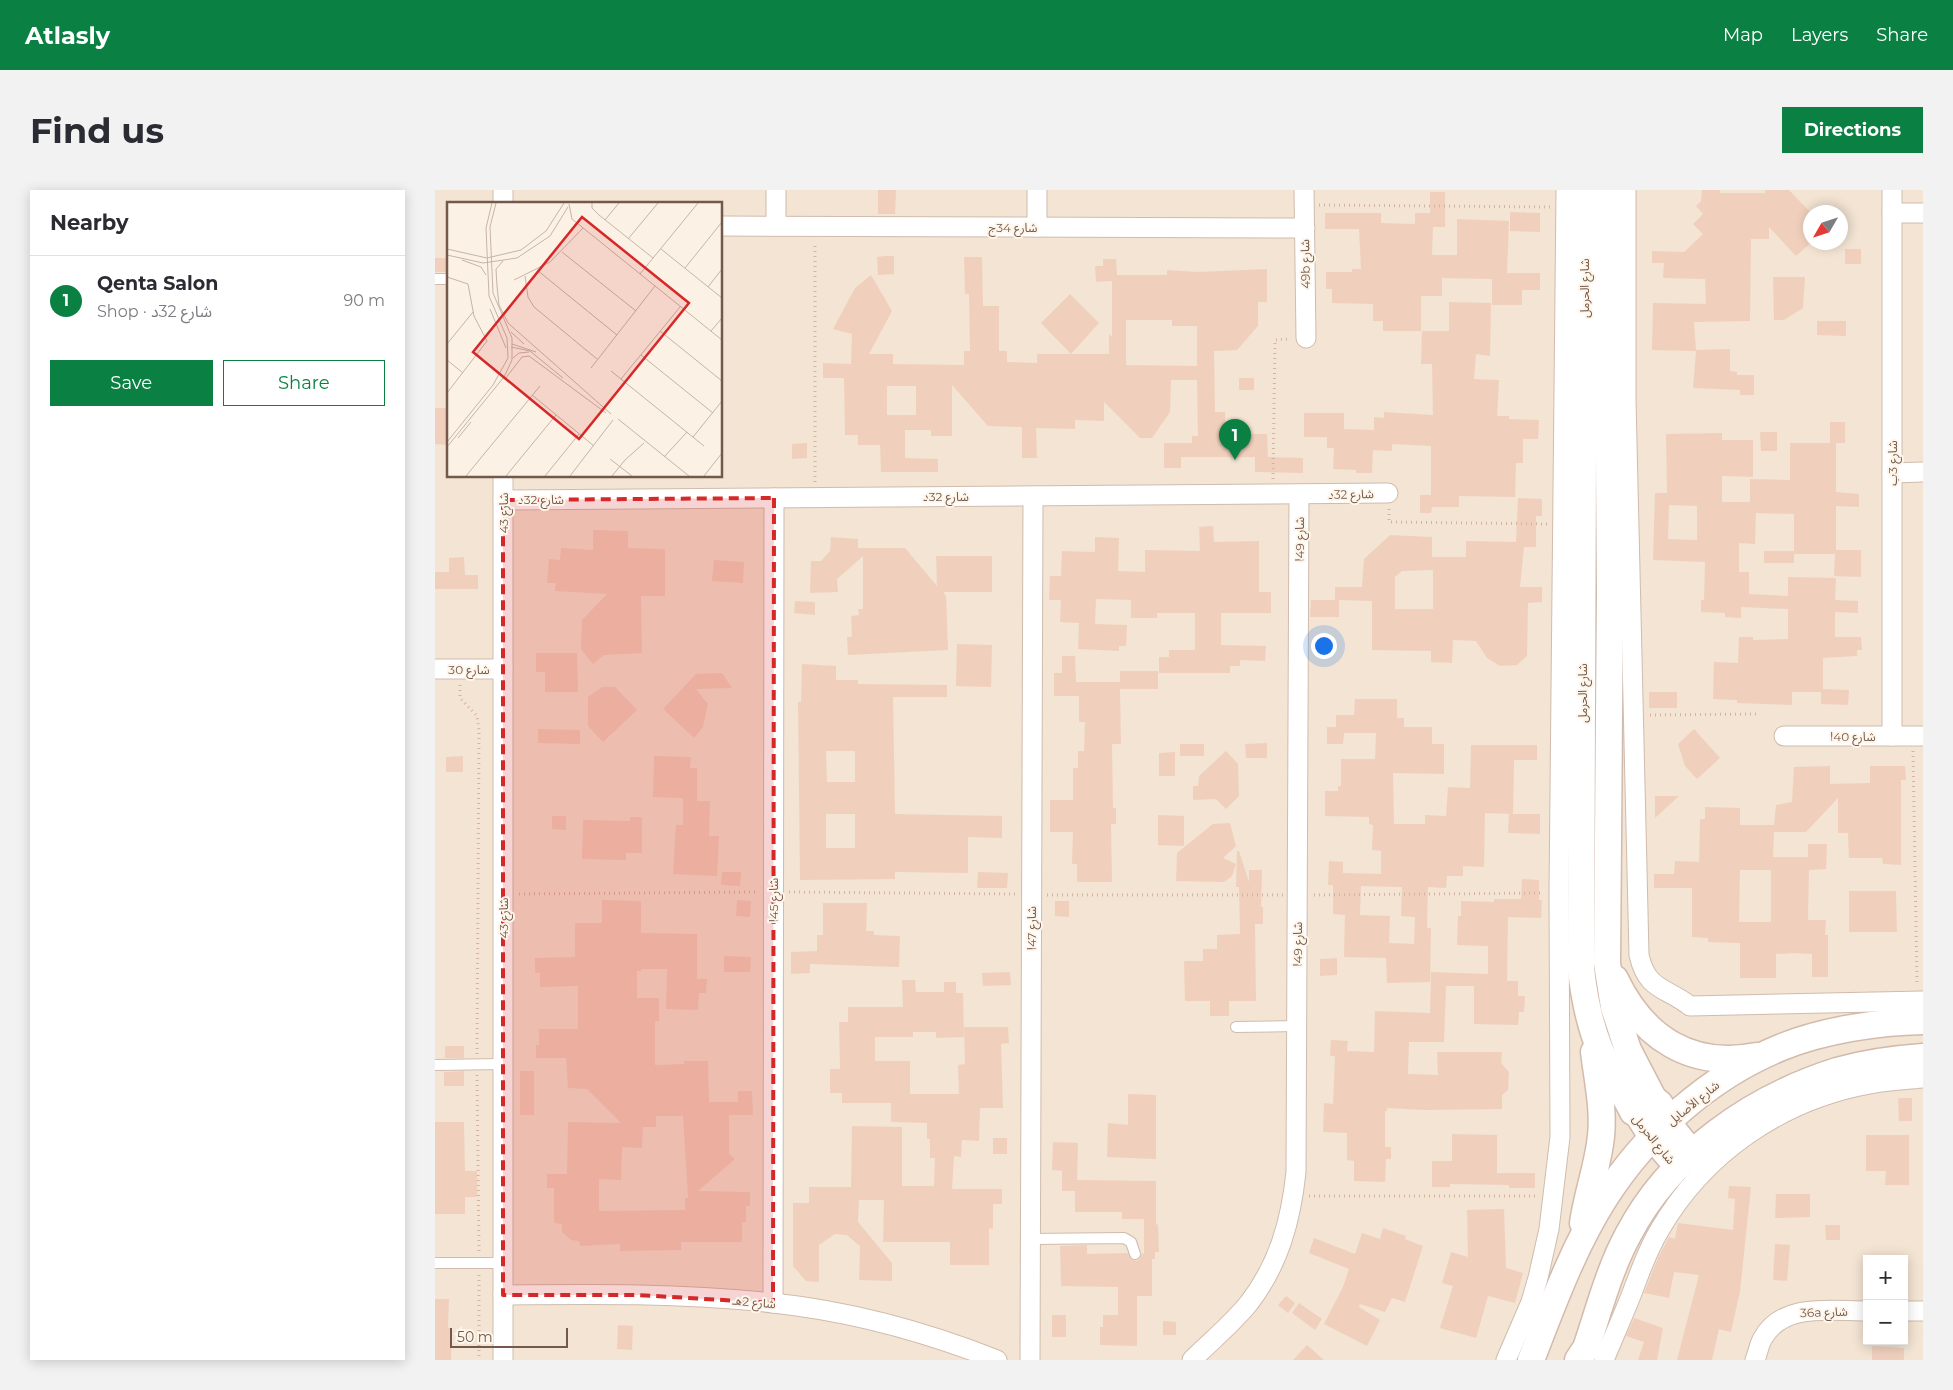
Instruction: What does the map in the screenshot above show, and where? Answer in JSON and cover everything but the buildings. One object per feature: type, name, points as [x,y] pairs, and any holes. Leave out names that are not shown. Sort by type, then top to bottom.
[{"type":"street","points":[[775,190],[776,226]]},
{"type":"street","points":[[1037,190],[1037,227]]},
{"type":"street","name":"شارع الحرمل","points":[[1607,190],[1610,592],[1607,963],[1614,1007],[1623,1036],[1641,1077],[1653,1098],[1660,1104],[1673,1145]]},
{"type":"street","points":[[1626,190],[1626,400],[1639,955],[1641,965],[1651,982],[1677,996],[1690,1006],[1921,1008]]},
{"type":"street","name":"شارع 3ب","points":[[1892,190],[1892,736]]},
{"type":"street","points":[[1507,1360],[1533,1294],[1544,1254],[1560,1137],[1559,882],[1563,524],[1572,196]]},
{"type":"street","name":"شارع الحرمل","points":[[1572,196],[1580,942],[1584,996],[1590,1022],[1608,1066],[1633,1112],[1673,1145]]},
{"type":"street","name":"49b شارع","points":[[1304,197],[1306,338]]},
{"type":"street","points":[[1892,213],[1923,213]]},
{"type":"street","name":"شارع 34ج","points":[[723,226],[1305,228]]},
{"type":"street","points":[[1892,472],[1923,472]]},
{"type":"street","name":"شارع 43","points":[[503,478],[503,1360]]},
{"type":"street","name":"شارع 32د","points":[[503,500],[1388,493]]},
{"type":"street","name":"شارع 49ا","points":[[1192,1360],[1234,1319],[1259,1289],[1279,1253],[1294,1196],[1296,1172],[1299,494]]},
{"type":"street","name":"شارع 47ا","points":[[1030,1360],[1033,496]]},
{"type":"street","name":"شارع 45ا","points":[[773,1303],[774,498]]},
{"type":"street","points":[[1610,592],[1630,562]]},
{"type":"street","name":"شارع 30","points":[[435,669],[503,669]]},
{"type":"street","name":"شارع 40ا","points":[[1784,736],[1918,736]]},
{"type":"street","points":[[1607,963],[1620,991],[1633,1010],[1663,1041],[1674,1047],[1706,1057],[1726,1059],[1765,1054]]},
{"type":"street","name":"شارع الأصايل","points":[[1673,1145],[1704,1092],[1765,1054],[1804,1039],[1921,1008]]},
{"type":"street","points":[[1580,1245],[1602,1124],[1602,1106],[1590,1022]]},
{"type":"street","points":[[1590,1356],[1583,1329],[1585,1309],[1606,1244],[1627,1205],[1655,1166],[1699,1117],[1727,1096],[1768,1070],[1819,1048],[1845,1029]]},
{"type":"street","name":"شارع الأصايل","points":[[1531,1360],[1580,1245],[1603,1200],[1631,1160],[1673,1145],[1741,1116],[1772,1097],[1805,1082],[1866,1064],[1923,1057]]},
{"type":"street","points":[[1590,1356],[1639,1271],[1658,1231],[1683,1195],[1716,1159],[1754,1129],[1783,1113],[1821,1097],[1870,1084],[1923,1078]]},
{"type":"street","name":"شارع 2هـ","points":[[503,1295],[638,1295],[773,1303],[861,1318],[904,1329],[997,1360]]},
{"type":"street","name":"36a شارع","points":[[1755,1360],[1762,1340],[1773,1325],[1796,1312],[1863,1311]]},
{"type":"street","points":[[1908,1311],[1923,1311]]},
{"type":"lane","points":[[1236,1027],[1297,1026]]},
{"type":"lane","points":[[435,1065],[503,1064]]},
{"type":"lane","points":[[1031,1239],[1124,1238],[1134,1246],[1135,1254]]},
{"type":"lane","points":[[435,1263],[503,1263]]},
{"type":"path","points":[[1304,197],[1572,196]]},
{"type":"path","points":[[815,227],[815,497]]},
{"type":"path","points":[[1273,495],[1275,340],[1306,338]]},
{"type":"path","points":[[1388,493],[1389,522],[1563,524]]},
{"type":"path","points":[[459,669],[460,698],[477,716],[479,730],[477,1065],[479,1360]]},
{"type":"path","points":[[1633,715],[1757,714]]},
{"type":"path","points":[[1918,736],[1921,1008]]},
{"type":"path","points":[[1294,1196],[1553,1196]]},
{"type":"highlighted area","points":[[774,498],[773,1303],[638,1295],[503,1295],[503,500]]},
{"type":"shaded area","points":[[435,190],[1923,190],[1923,1360],[435,1360]]},
{"type":"place","name":"Qenta Salon","points":[[1235,460]]}]
